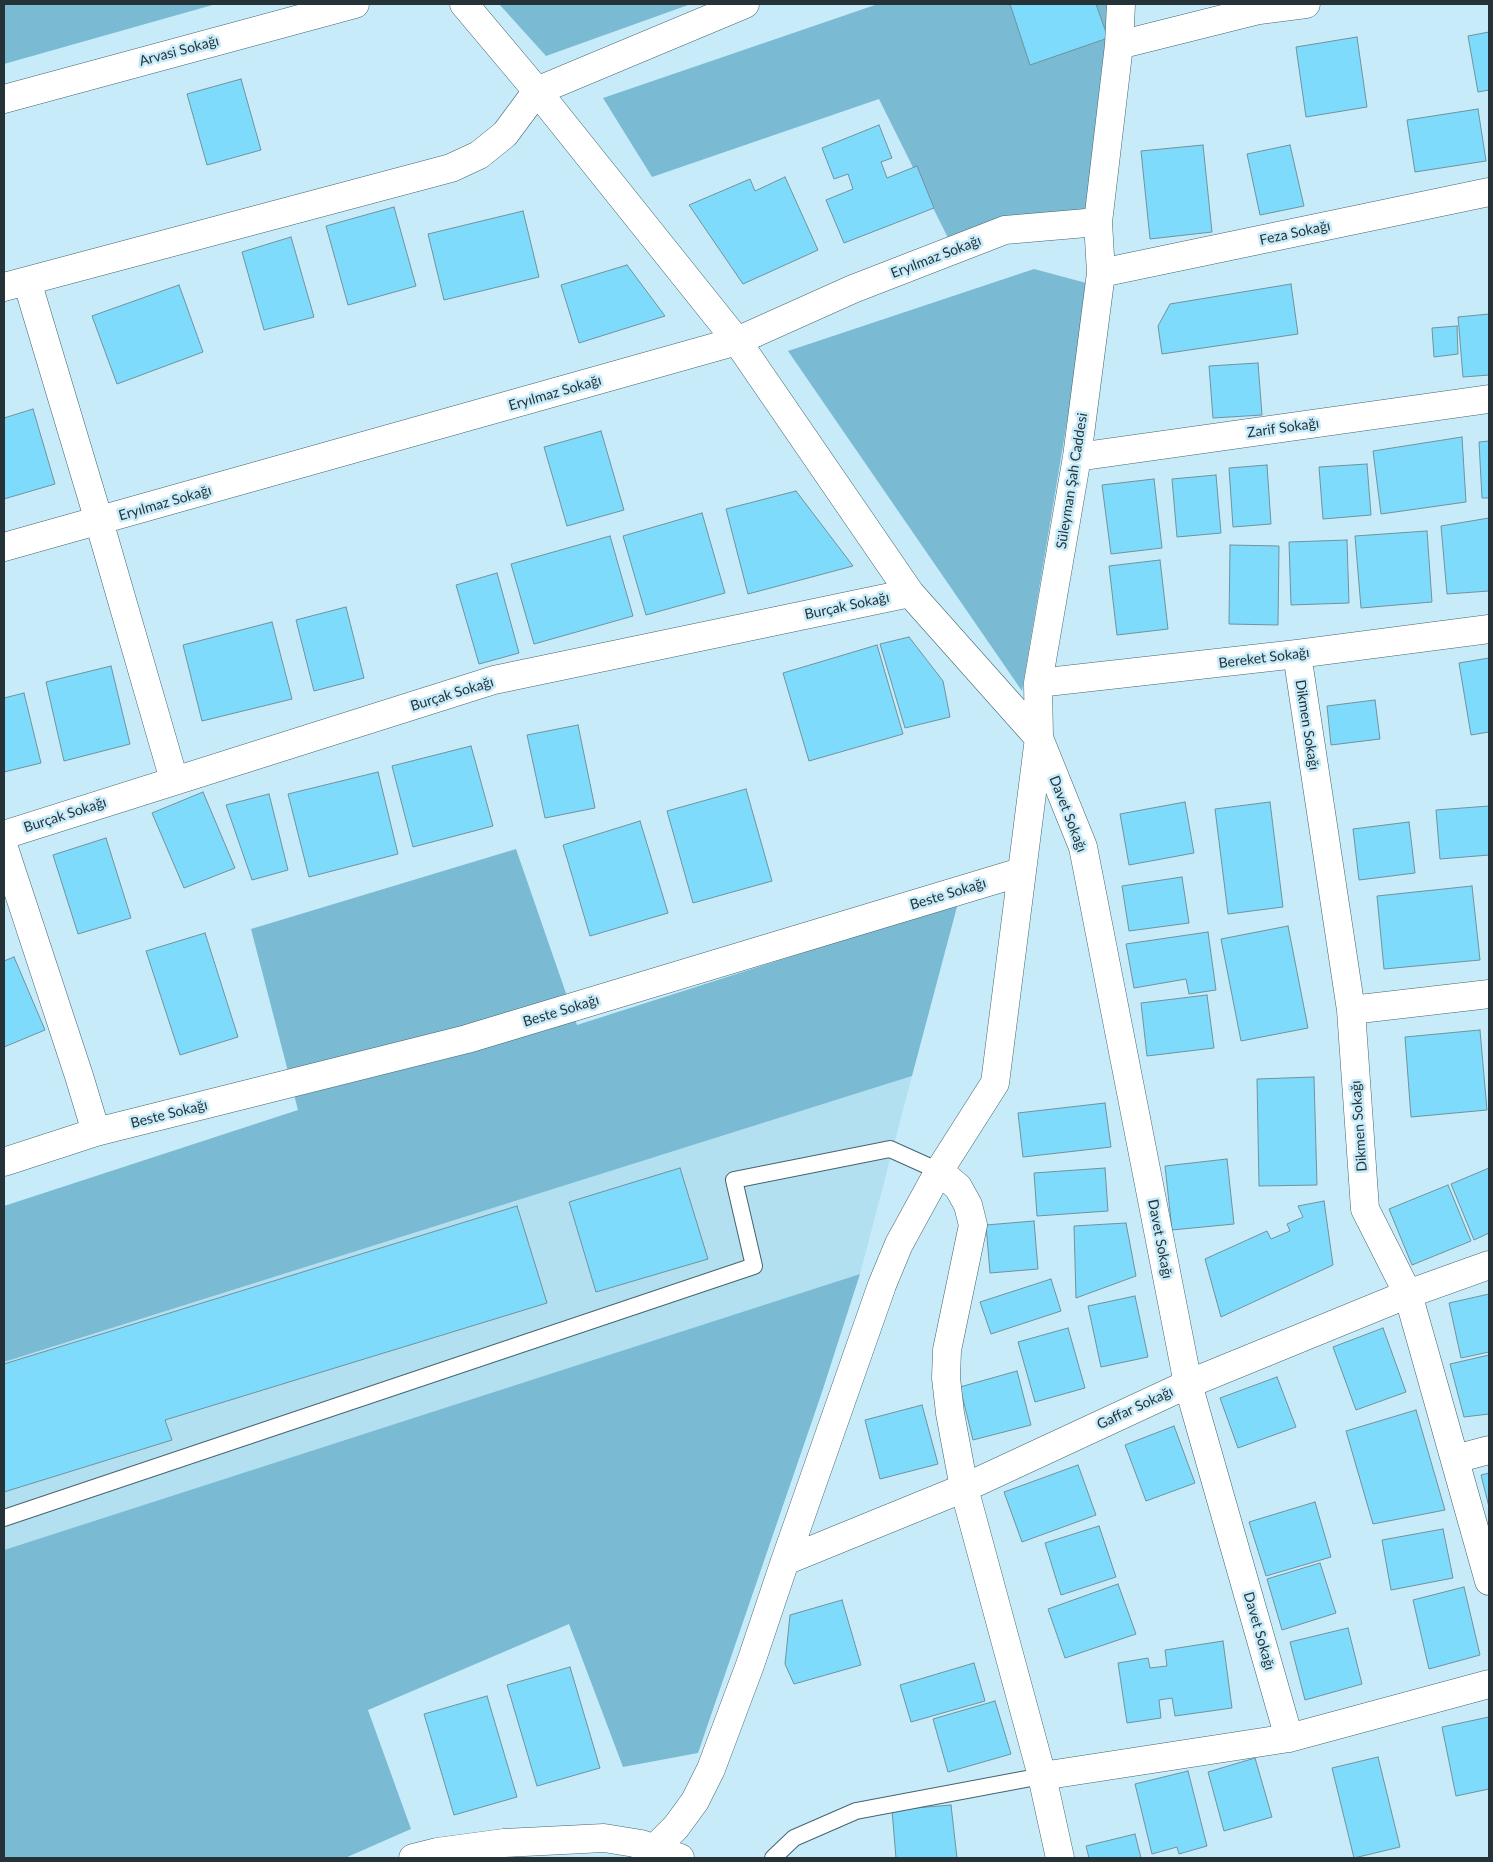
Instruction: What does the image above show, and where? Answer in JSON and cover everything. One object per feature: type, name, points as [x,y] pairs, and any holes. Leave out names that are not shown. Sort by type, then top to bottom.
[{"type":"street","name":"Arvasi Sokağı","points":[[4,99],[355,4]]},
{"type":"street","points":[[413,1858],[437,1852],[504,1843],[604,1838],[623,1840],[660,1855],[676,1827],[695,1801],[712,1769],[882,1285],[899,1244],[939,1171],[995,1083],[1039,738],[910,592],[737,341],[464,4]]},
{"type":"street","points":[[174,780],[99,521],[15,284],[451,168],[479,155],[505,134],[536,91],[745,4]]},
{"type":"street","name":"Süleyman Şah Caddesi","points":[[1039,738],[1038,683],[1077,457],[1101,273],[1098,222],[1121,4]]},
{"type":"street","points":[[1118,45],[1258,10],[1306,4]]},
{"type":"street","name":"Feza Sokağı","points":[[1101,273],[1489,192]]},
{"type":"street","name":"Eryılmaz Sokağı","points":[[4,547],[737,341],[853,289],[1005,230],[1098,222]]},
{"type":"street","name":"Zarif Sokağı","points":[[1077,457],[1489,399]]},
{"type":"street","name":"Burçak Sokağı","points":[[4,834],[494,680],[910,592]]},
{"type":"street","name":"Bereket Sokağı","points":[[1038,683],[1297,654],[1489,629]]},
{"type":"street","name":"Dikmen Sokağı","points":[[1297,654],[1352,1010],[1365,1209],[1408,1294],[1489,1580]]},
{"type":"street","name":"Davet Sokağı","points":[[1039,738],[1083,847],[1188,1384],[1289,1738]]},
{"type":"street","points":[[4,848],[96,1132]]},
{"type":"street","name":"Beste Sokağı","points":[[4,1162],[96,1132],[467,1039],[1021,872]]},
{"type":"street","points":[[1352,1010],[1489,994]]},
{"type":"street","points":[[939,1171],[958,1187],[968,1205],[973,1224],[947,1350],[946,1378],[950,1413],[964,1488],[1042,1776],[1060,1858]]},
{"type":"street","name":"Gaffar Sokağı","points":[[785,1561],[964,1488],[1188,1384],[1408,1294],[1489,1265]]},
{"type":"street","points":[[1456,1458],[1489,1450]]},
{"type":"street","points":[[1042,1776],[1289,1738],[1489,1684]]},
{"type":"lane","points":[[4,1518],[754,1266],[734,1180],[890,1150],[939,1171]]},
{"type":"lane","points":[[773,1858],[794,1838],[856,1811],[1042,1776]]},
{"type":"shaded area","points":[[4,4],[216,4],[4,64]]},
{"type":"shaded area","points":[[499,4],[691,4],[546,56]]},
{"type":"shaded area","points":[[878,4],[1112,4],[1094,223],[954,250],[879,99],[652,177],[603,98]]},
{"type":"shaded area","points":[[1034,269],[1090,284],[1022,691],[788,351]]},
{"type":"shaded area","points":[[516,849],[577,1025],[958,903],[912,1076],[4,1362],[4,1206],[298,1110],[251,929]]},
{"type":"shaded area","points":[[912,1076],[860,1274],[4,1550],[4,1362]]},
{"type":"shaded area","points":[[860,1274],[822,1392],[698,1753],[623,1767],[569,1624],[368,1710],[411,1829],[345,1858],[4,1858],[4,1550]]},
{"type":"building","points":[[1010,4],[1096,4],[1108,38],[1030,65]]},
{"type":"building","points":[[1489,32],[1489,90],[1478,92],[1468,36]]},
{"type":"building","points":[[1357,37],[1367,107],[1306,117],[1296,47]]},
{"type":"building","points":[[241,79],[261,150],[207,165],[187,94]]},
{"type":"building","points":[[1478,109],[1486,161],[1415,172],[1407,120]]},
{"type":"building","points":[[879,125],[892,158],[881,162],[887,178],[917,166],[934,208],[844,243],[826,200],[853,189],[848,174],[834,179],[822,148]]},
{"type":"building","points":[[1203,145],[1212,232],[1150,239],[1141,151]]},
{"type":"building","points":[[1290,145],[1304,206],[1260,215],[1247,154]]},
{"type":"building","points":[[785,177],[818,250],[743,284],[689,205],[750,179],[755,191]]},
{"type":"building","points":[[394,207],[416,286],[348,305],[326,226]]},
{"type":"building","points":[[523,211],[539,277],[444,300],[428,234]]},
{"type":"building","points":[[291,237],[314,317],[264,330],[242,252]]},
{"type":"building","points":[[627,265],[665,316],[579,343],[561,285]]},
{"type":"building","points":[[1291,284],[1298,334],[1162,354],[1158,326],[1170,304]]},
{"type":"building","points":[[179,285],[203,352],[117,384],[92,316]]},
{"type":"building","points":[[1489,314],[1489,375],[1463,377],[1458,317]]},
{"type":"building","points":[[1457,326],[1458,354],[1434,357],[1432,328]]},
{"type":"building","points":[[1258,363],[1262,415],[1213,418],[1209,366]]},
{"type":"building","points":[[33,409],[55,484],[4,499],[4,418]]},
{"type":"building","points":[[601,431],[624,510],[567,526],[544,447]]},
{"type":"building","points":[[1462,437],[1466,502],[1381,514],[1373,451]]},
{"type":"building","points":[[1489,441],[1489,498],[1482,498],[1479,442]]},
{"type":"building","points":[[1367,464],[1371,515],[1323,519],[1319,467]]},
{"type":"building","points":[[1267,465],[1271,524],[1233,527],[1229,468]]},
{"type":"building","points":[[1216,475],[1221,533],[1177,537],[1172,479]]},
{"type":"building","points":[[1154,479],[1162,548],[1111,554],[1102,485]]},
{"type":"building","points":[[796,491],[853,566],[748,594],[726,509]]},
{"type":"building","points":[[702,513],[725,593],[646,615],[623,536]]},
{"type":"building","points":[[1489,518],[1489,591],[1447,594],[1441,526]]},
{"type":"building","points":[[1427,531],[1432,602],[1361,608],[1355,536]]},
{"type":"building","points":[[610,536],[633,616],[534,644],[511,564]]},
{"type":"building","points":[[1347,540],[1349,603],[1291,605],[1289,542]]},
{"type":"building","points":[[1230,545],[1279,546],[1278,625],[1229,624]]},
{"type":"building","points":[[1160,560],[1168,629],[1117,635],[1109,566]]},
{"type":"building","points":[[497,573],[519,653],[479,664],[456,585]]},
{"type":"building","points":[[346,607],[364,678],[314,691],[296,620]]},
{"type":"building","points":[[272,622],[292,699],[202,721],[183,645]]},
{"type":"building","points":[[909,637],[943,681],[950,717],[905,728],[880,644]]},
{"type":"building","points":[[877,645],[903,734],[809,761],[783,673]]},
{"type":"building","points":[[1489,658],[1489,732],[1471,735],[1459,663]]},
{"type":"building","points":[[111,666],[130,744],[64,761],[46,682]]},
{"type":"building","points":[[24,693],[41,763],[4,772],[4,698]]},
{"type":"building","points":[[1375,700],[1380,739],[1331,745],[1327,706]]},
{"type":"building","points":[[578,725],[595,808],[545,818],[527,735]]},
{"type":"building","points":[[471,746],[493,826],[413,847],[392,766]]},
{"type":"building","points":[[378,772],[398,854],[309,877],[288,794]]},
{"type":"building","points":[[746,789],[772,881],[693,903],[667,811]]},
{"type":"building","points":[[203,792],[235,868],[184,888],[152,813]]},
{"type":"building","points":[[269,794],[288,870],[252,880],[226,805]]},
{"type":"building","points":[[1185,802],[1194,853],[1129,865],[1120,814]]},
{"type":"building","points":[[1270,802],[1283,907],[1228,914],[1215,809]]},
{"type":"building","points":[[1489,806],[1489,855],[1440,859],[1436,810]]},
{"type":"building","points":[[640,821],[668,913],[590,936],[563,845]]},
{"type":"building","points":[[1409,822],[1415,873],[1359,880],[1353,829]]},
{"type":"building","points":[[106,838],[131,918],[78,934],[53,855]]},
{"type":"building","points":[[1182,877],[1189,923],[1129,931],[1122,886]]},
{"type":"building","points":[[1472,886],[1480,960],[1384,969],[1377,896]]},
{"type":"building","points":[[1288,926],[1308,1028],[1241,1041],[1221,939]]},
{"type":"building","points":[[1208,932],[1216,990],[1189,994],[1186,979],[1134,988],[1126,944]]},
{"type":"building","points":[[205,933],[238,1037],[180,1055],[146,951]]},
{"type":"building","points":[[14,957],[45,1030],[4,1047],[4,961]]},
{"type":"building","points":[[1207,995],[1214,1048],[1147,1056],[1141,1003]]},
{"type":"building","points":[[1480,1030],[1487,1110],[1411,1117],[1405,1037]]},
{"type":"building","points":[[1314,1077],[1317,1185],[1259,1186],[1257,1079]]},
{"type":"building","points":[[1105,1103],[1111,1147],[1023,1157],[1018,1113]]},
{"type":"building","points":[[1227,1159],[1234,1224],[1172,1230],[1165,1166]]},
{"type":"building","points":[[680,1168],[708,1259],[596,1292],[569,1202]]},
{"type":"building","points":[[1105,1168],[1108,1211],[1037,1216],[1034,1173]]},
{"type":"building","points":[[1489,1168],[1489,1233],[1474,1240],[1451,1184]]},
{"type":"building","points":[[1448,1185],[1471,1241],[1412,1265],[1389,1209]]},
{"type":"building","points":[[1324,1201],[1333,1265],[1221,1317],[1205,1259],[1267,1231],[1271,1239],[1290,1231],[1287,1224],[1303,1217],[1298,1206]]},
{"type":"building","points":[[517,1206],[547,1303],[165,1420],[172,1440],[4,1492],[4,1364]]},
{"type":"building","points":[[1034,1221],[1038,1269],[990,1273],[986,1225]]},
{"type":"building","points":[[1126,1223],[1136,1276],[1076,1298],[1074,1226]]},
{"type":"building","points":[[1051,1279],[1061,1311],[991,1334],[980,1302]]},
{"type":"building","points":[[1489,1294],[1489,1352],[1461,1358],[1449,1303]]},
{"type":"building","points":[[1135,1296],[1148,1357],[1101,1367],[1088,1306]]},
{"type":"building","points":[[1068,1328],[1085,1388],[1035,1402],[1018,1342]]},
{"type":"building","points":[[1383,1328],[1406,1392],[1356,1410],[1333,1347]]},
{"type":"building","points":[[1489,1355],[1489,1414],[1464,1417],[1450,1364]]},
{"type":"building","points":[[1017,1371],[1031,1425],[973,1440],[960,1387]]},
{"type":"building","points":[[1277,1377],[1296,1427],[1238,1448],[1220,1398]]},
{"type":"building","points":[[922,1405],[938,1464],[880,1479],[865,1420]]},
{"type":"building","points":[[1416,1410],[1445,1510],[1373,1524],[1346,1431]]},
{"type":"building","points":[[1174,1426],[1195,1483],[1146,1501],[1125,1445]]},
{"type":"building","points":[[1078,1465],[1096,1515],[1022,1542],[1004,1492]]},
{"type":"building","points":[[1489,1473],[1489,1507],[1481,1475]]},
{"type":"building","points":[[1315,1502],[1331,1557],[1266,1576],[1249,1522]]},
{"type":"building","points":[[1099,1526],[1116,1577],[1061,1595],[1045,1543]]},
{"type":"building","points":[[1443,1529],[1453,1578],[1391,1590],[1382,1540]]},
{"type":"building","points":[[1320,1563],[1336,1613],[1282,1630],[1267,1579]]},
{"type":"building","points":[[1118,1584],[1136,1634],[1065,1658],[1048,1609]]},
{"type":"building","points":[[1464,1587],[1480,1655],[1429,1669],[1413,1600]]},
{"type":"building","points":[[842,1600],[861,1665],[794,1684],[785,1664],[790,1615]]},
{"type":"building","points":[[1348,1628],[1362,1684],[1305,1700],[1290,1642]]},
{"type":"building","points":[[1223,1641],[1232,1708],[1175,1716],[1172,1698],[1159,1700],[1161,1718],[1127,1723],[1118,1663],[1148,1658],[1150,1668],[1167,1666],[1165,1650]]},
{"type":"building","points":[[974,1663],[985,1701],[911,1722],[900,1685]]},
{"type":"building","points":[[570,1667],[600,1768],[537,1786],[507,1685]]},
{"type":"building","points":[[487,1696],[517,1797],[454,1815],[424,1714]]},
{"type":"building","points":[[995,1701],[1011,1754],[948,1772],[933,1719]]},
{"type":"building","points":[[1489,1717],[1489,1789],[1456,1796],[1442,1727]]},
{"type":"building","points":[[1378,1757],[1400,1847],[1354,1858],[1332,1768]]},
{"type":"building","points":[[1255,1758],[1272,1817],[1224,1831],[1208,1772]]},
{"type":"building","points":[[1188,1771],[1207,1846],[1179,1854],[1177,1847],[1152,1854],[1135,1784]]},
{"type":"building","points":[[951,1805],[957,1858],[896,1858],[892,1810]]},
{"type":"building","points":[[1135,1834],[1141,1858],[1089,1858],[1086,1846]]}]
